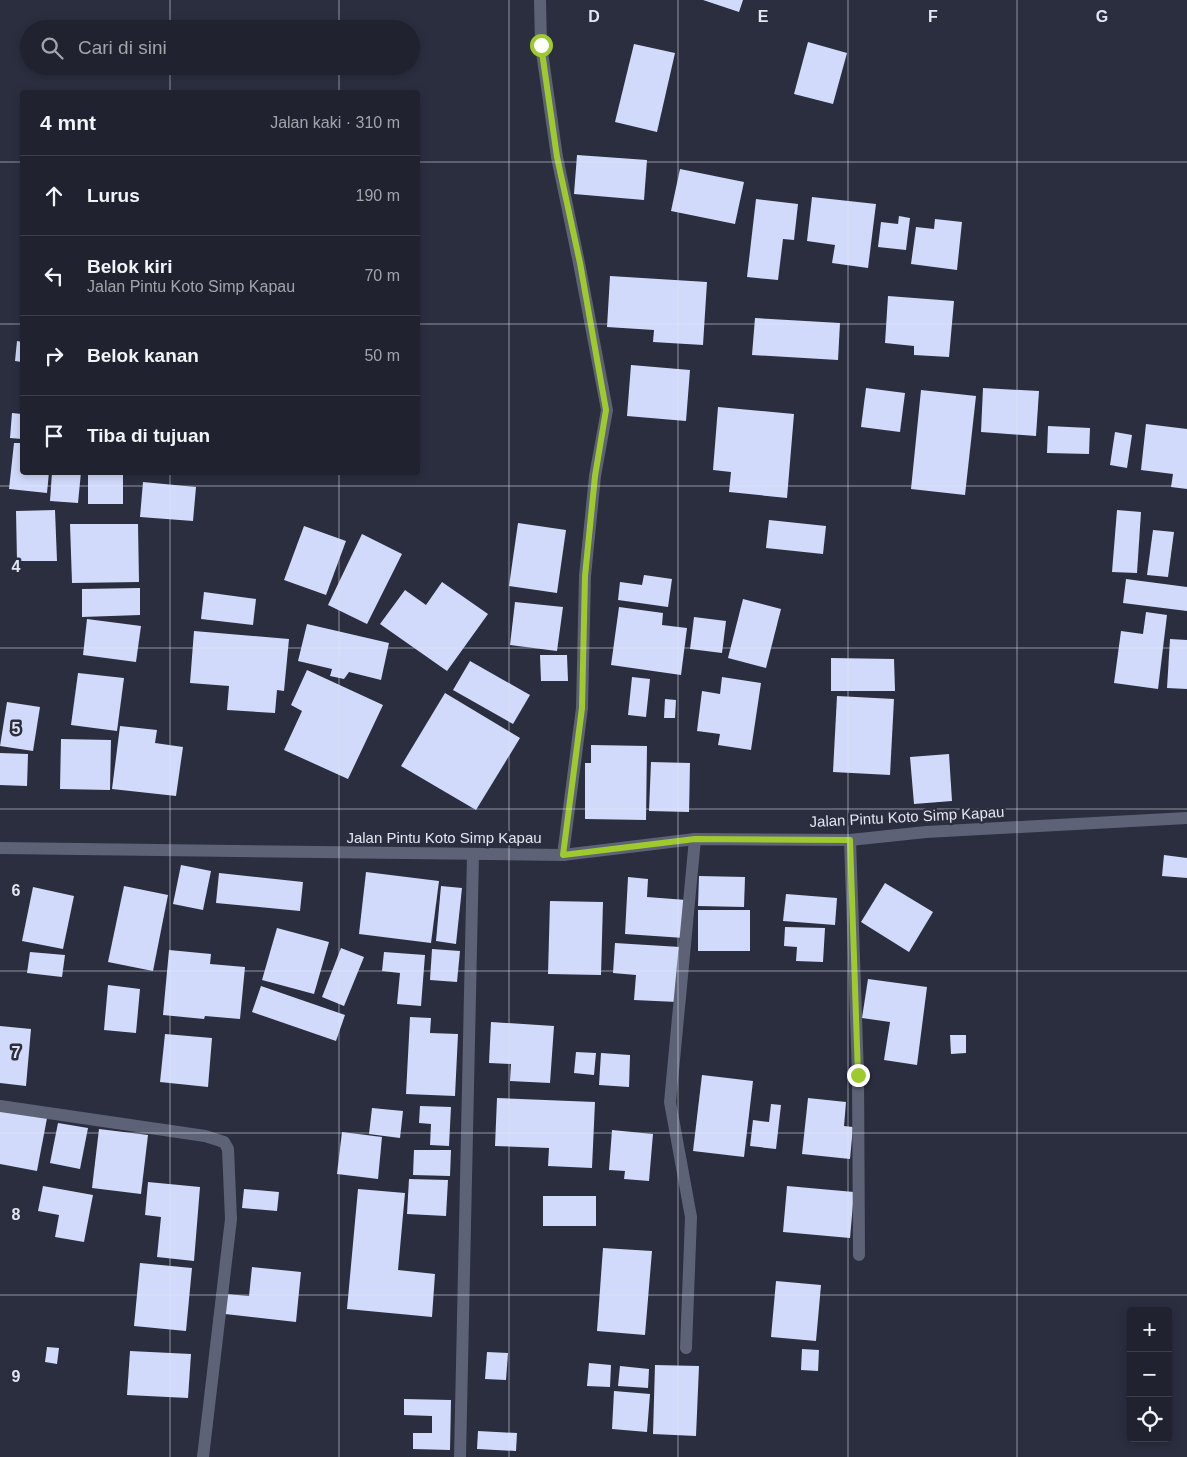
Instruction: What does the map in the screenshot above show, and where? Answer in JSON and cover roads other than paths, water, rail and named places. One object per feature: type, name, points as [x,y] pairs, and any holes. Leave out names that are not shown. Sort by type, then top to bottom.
[{"type":"street","points":[[540,0],[541,45],[557,157],[580,263],[606,410],[595,476],[586,567],[582,708],[563,855]]},
{"type":"street","name":"Jalan Pintu Koto Simp Kapau","points":[[0,848],[563,855],[695,839],[850,840],[935,831],[1187,818]]},
{"type":"street","points":[[686,1348],[691,1217],[670,1102],[695,839]]},
{"type":"street","points":[[850,840],[858,1075],[859,1255]]},
{"type":"street","points":[[460,1457],[474,855]]},
{"type":"street","points":[[0,1106],[205,1136],[224,1142],[228,1149],[231,1219],[203,1457]]}]
